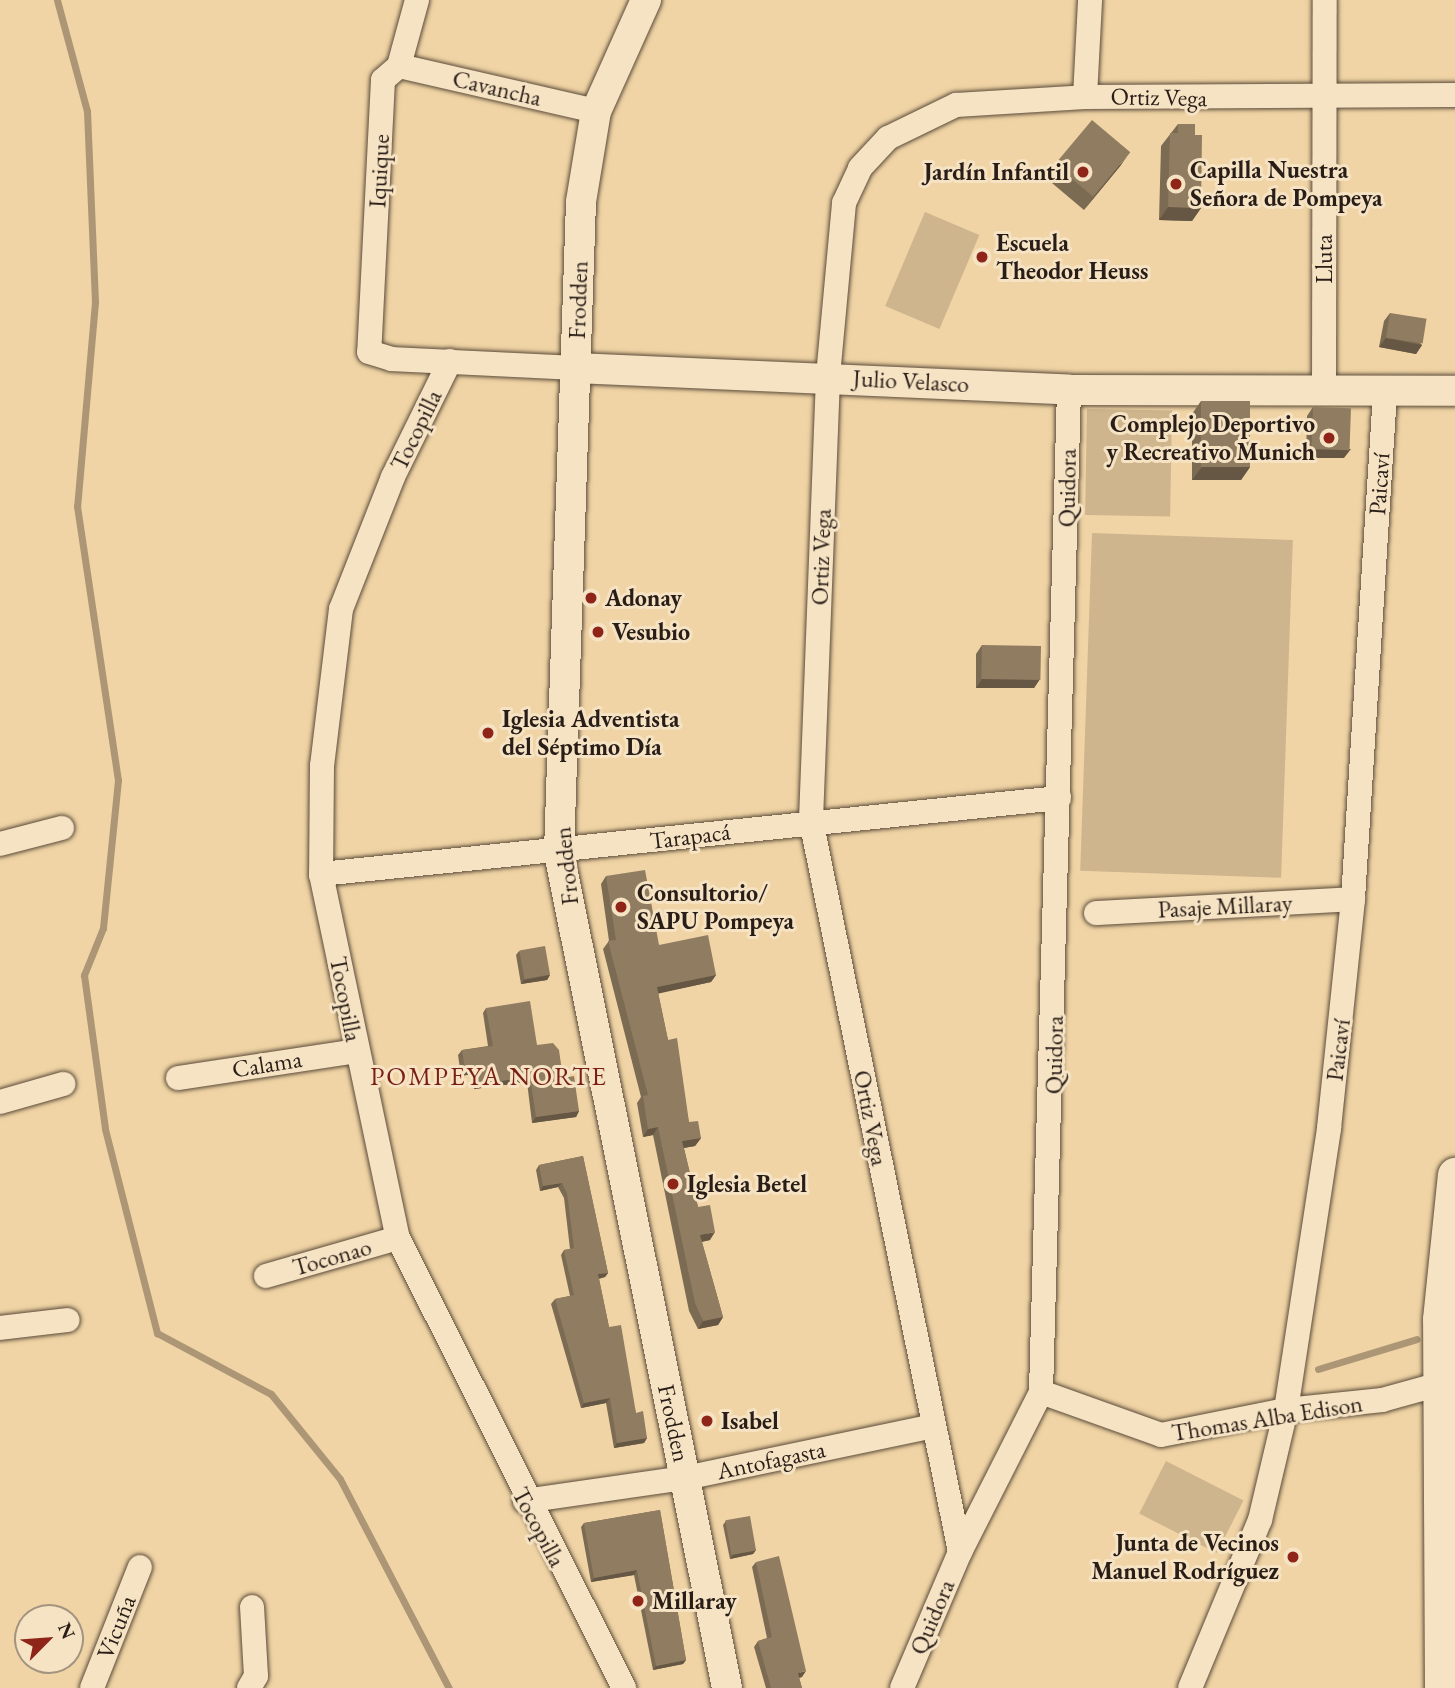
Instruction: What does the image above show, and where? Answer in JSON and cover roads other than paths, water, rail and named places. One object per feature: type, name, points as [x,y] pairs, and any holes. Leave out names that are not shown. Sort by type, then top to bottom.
[{"type":"main road","points":[[1442,1688],[1448,1382],[1445,1243],[1455,1175]]},
{"type":"street","name":"Iquique","points":[[369,352],[383,80],[399,66],[418,0]]},
{"type":"street","name":"Frodden","points":[[646,0],[596,111],[581,202],[559,853],[727,1688]]},
{"type":"street","points":[[1085,97],[1090,0]]},
{"type":"street","name":"Lluta","points":[[1324,392],[1325,0]]},
{"type":"street","name":"Cavancha","points":[[399,66],[596,111]]},
{"type":"street","name":"Ortiz Vega","points":[[960,1552],[811,820],[828,376],[844,203],[860,168],[888,138],[956,105],[1085,97],[1324,99],[1455,96]]},
{"type":"street","name":"Julio Velasco","points":[[369,352],[450,361],[575,368],[828,376],[1069,390],[1384,393],[1455,391]]},
{"type":"street","name":"Tocopilla","points":[[450,361],[393,477],[341,609],[322,765],[321,874],[356,1051],[398,1238],[525,1501],[624,1688]]},
{"type":"street","name":"Quidora","points":[[902,1688],[960,1552],[1041,1392],[1069,390]]},
{"type":"street","name":"Paicaví","points":[[1190,1688],[1260,1520],[1286,1410],[1329,1128],[1353,899],[1384,393]]},
{"type":"street","name":"Tarapacá","points":[[321,874],[559,853],[811,820],[1059,798]]},
{"type":"street","points":[[0,844],[62,828]]},
{"type":"street","name":"Pasaje Millaray","points":[[1096,913],[1353,899]]},
{"type":"street","name":"Calama","points":[[178,1078],[356,1051]]},
{"type":"street","points":[[0,1102],[63,1084]]},
{"type":"street","name":"Toconao","points":[[266,1276],[398,1238]]},
{"type":"street","points":[[0,1328],[68,1320]]},
{"type":"street","name":"Thomas Alba Edison","points":[[1041,1392],[1161,1436],[1286,1410],[1382,1400],[1448,1382]]},
{"type":"street","name":"Antofagasta","points":[[525,1501],[685,1478],[933,1426]]},
{"type":"street","name":"Vicuña","points":[[92,1688],[140,1567]]},
{"type":"street","points":[[249,1688],[256,1676],[252,1607]]},
{"type":"waterway","points":[[57,0],[87,111],[95,302],[77,506],[118,780],[103,928],[84,975],[105,1129],[157,1333],[271,1394],[340,1479],[449,1688]]},
{"type":"waterway","points":[[1318,1369],[1417,1339]]},
{"type":"place","name":"Jardín Infantil","points":[[1083,172]]},
{"type":"place","name":"Capilla Nuestra Señora de Pompeya","points":[[1176,184]]},
{"type":"place","name":"Escuela Theodor Heuss","points":[[982,257]]},
{"type":"place","name":"Complejo Deportivo y Recreativo Munich","points":[[1329,438]]},
{"type":"place","name":"Adonay","points":[[591,598]]},
{"type":"place","name":"Vesubio","points":[[598,632]]},
{"type":"place","name":"Iglesia Adventista del Séptimo Día","points":[[488,733]]},
{"type":"place","name":"Consultorio/ SAPU Pompeya","points":[[621,907]]},
{"type":"place","name":"Iglesia Betel","points":[[673,1184]]},
{"type":"place","name":"Isabel","points":[[707,1421]]},
{"type":"place","name":"Junta de Vecinos Manuel Rodríguez","points":[[1293,1557]]},
{"type":"place","name":"Millaray","points":[[638,1601]]},
{"type":"district","name":"POMPEYA NORTE","points":[[489,1077]]}]
